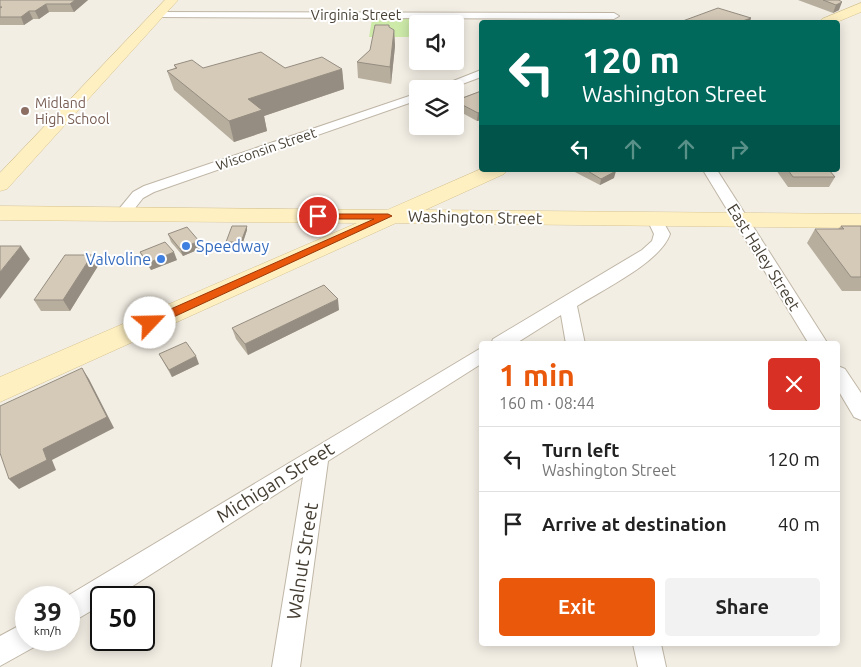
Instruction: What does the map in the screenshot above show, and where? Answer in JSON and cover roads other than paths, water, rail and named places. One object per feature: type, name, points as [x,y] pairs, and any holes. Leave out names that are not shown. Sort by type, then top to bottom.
[{"type":"street","points":[[0,185],[172,0]]},
{"type":"street","points":[[832,20],[861,8]]},
{"type":"street","name":"Virginia Street","points":[[158,14],[614,16]]},
{"type":"street","points":[[464,80],[479,75]]},
{"type":"street","name":"Wisconsin Street","points":[[123,214],[138,194],[149,189],[409,99]]},
{"type":"street","points":[[0,390],[388,216],[492,172]]},
{"type":"street","name":"East Haley Street","points":[[711,172],[817,341]]},
{"type":"street","name":"Washington Street","points":[[0,213],[861,221]]},
{"type":"street","points":[[505,341],[648,254],[658,243],[662,234],[655,219]]},
{"type":"street","points":[[567,303],[575,341]]},
{"type":"street","name":"Michigan Street","points":[[80,603],[479,356]]},
{"type":"street","points":[[840,377],[861,411]]},
{"type":"street","name":"Walnut Street","points":[[286,667],[318,455]]},
{"type":"street","points":[[0,652],[15,643]]},
{"type":"street","points":[[647,646],[652,667]]},
{"type":"place","name":"Midland High School","points":[[25,111]]},
{"type":"place","name":"Speedway","points":[[186,246]]},
{"type":"place","name":"Valvoline","points":[[161,259]]}]
